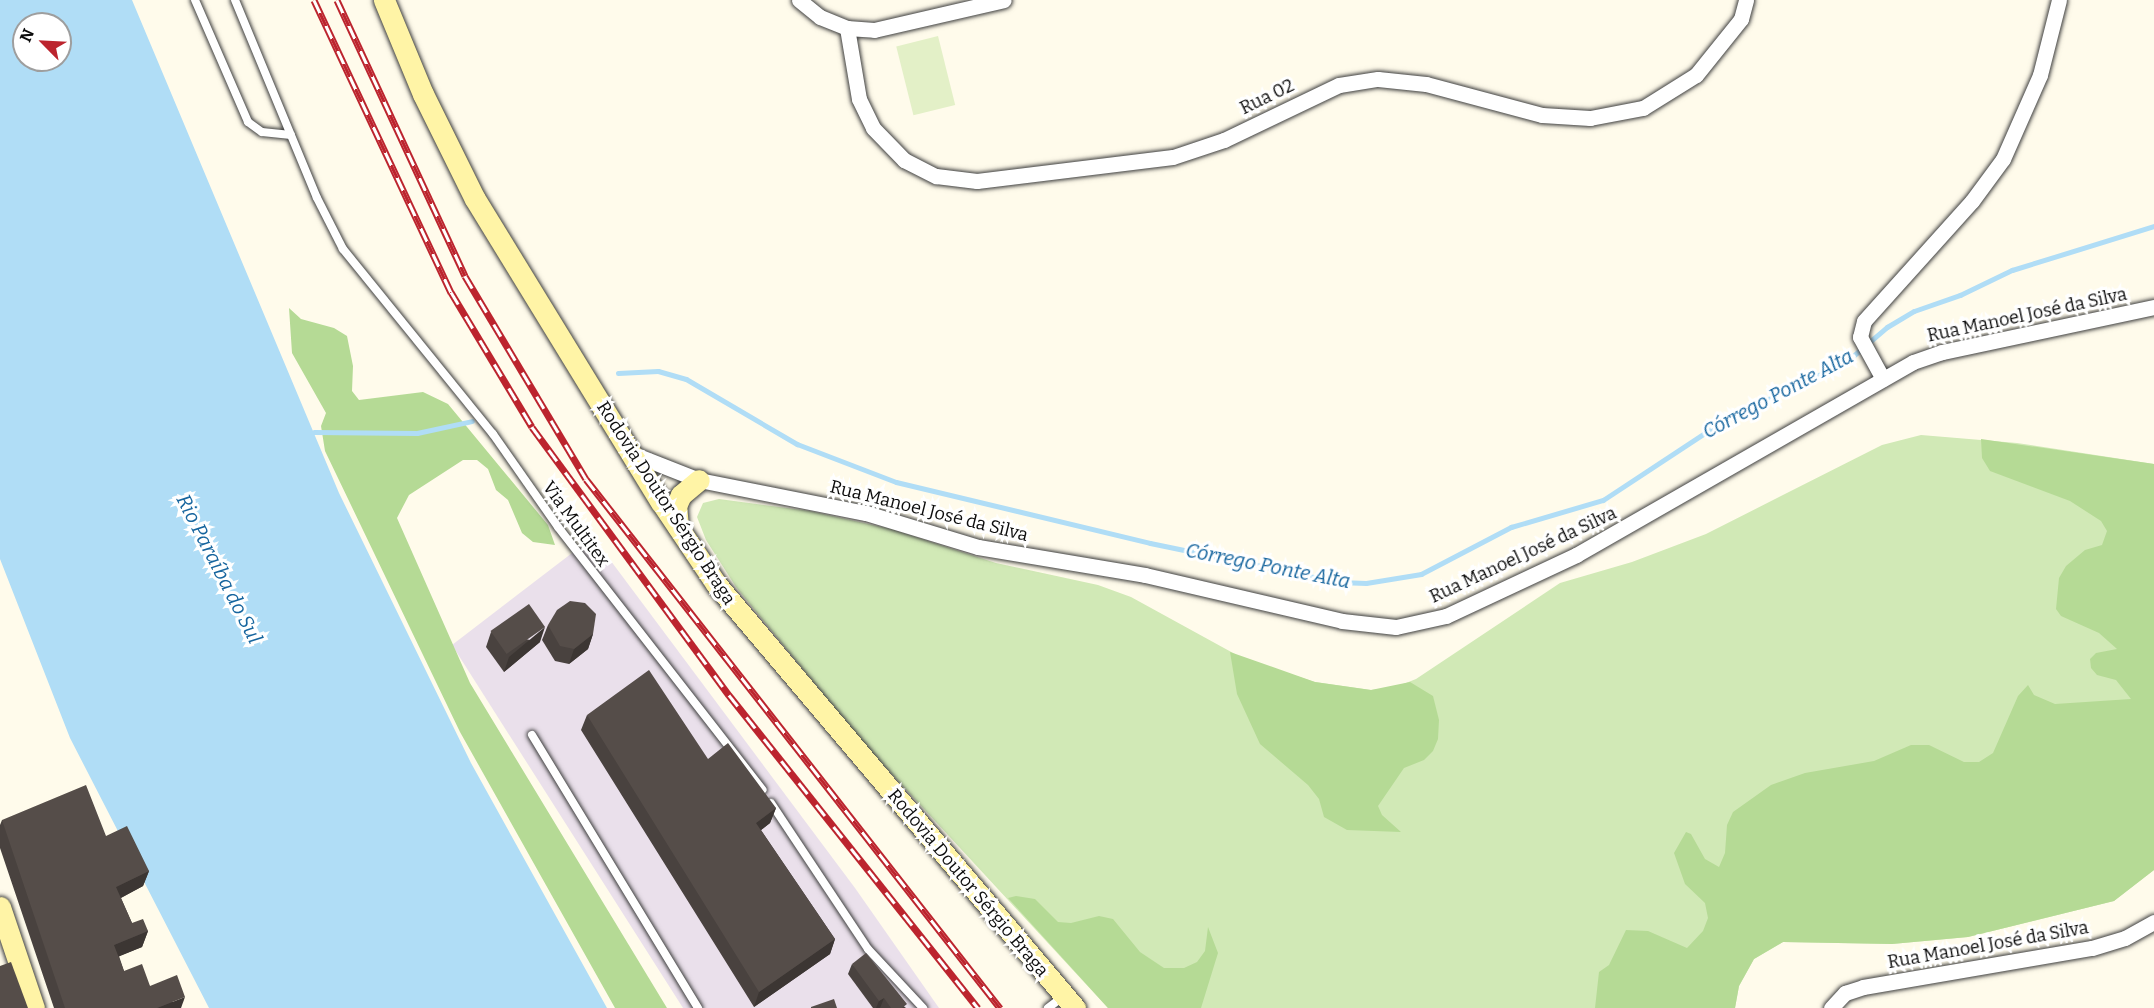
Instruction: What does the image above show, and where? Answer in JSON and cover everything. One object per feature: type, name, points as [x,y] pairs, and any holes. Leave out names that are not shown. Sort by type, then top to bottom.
[{"type":"main road","name":"Rodovia Doutor Sérgio Braga","points":[[384,0],[423,94],[475,199],[678,527],[752,630],[1062,1004]]},
{"type":"main road","points":[[678,527],[676,506],[681,495],[699,480]]},
{"type":"main road","points":[[0,907],[34,1008]]},
{"type":"street","points":[[799,0],[820,17],[847,28],[874,30],[1004,0]]},
{"type":"street","name":"Rua 02","points":[[847,28],[860,99],[873,128],[904,160],[925,171],[936,176],[978,181],[1173,157],[1224,140],[1339,85],[1378,79],[1426,84],[1542,115],[1590,118],[1643,108],[1696,75],[1741,19],[1746,0]]},
{"type":"street","points":[[1883,378],[1860,337],[1864,321],[1879,300],[1972,201],[2003,159],[2040,75],[2059,0]]},
{"type":"street","name":"Rua Manoel José da Silva","points":[[630,452],[658,467],[699,480],[866,513],[978,547],[1146,575],[1342,621],[1396,627],[1446,616],[1576,555],[1883,378],[1942,352],[2154,308]]},
{"type":"street","name":"Rua Manoel José da Silva","points":[[1831,1008],[1845,993],[1863,987],[2092,948],[2125,938],[2154,922]]},
{"type":"lane","points":[[195,0],[248,122],[262,132],[291,135]]},
{"type":"lane","name":"Via Multitex","points":[[236,0],[291,135],[343,249],[493,434],[558,527],[660,662],[741,758],[851,924],[892,978],[923,1008]]},
{"type":"lane","points":[[532,735],[698,1008]]},
{"type":"shaded area","points":[[593,537],[855,888],[939,1008],[683,1008],[452,645]]},
{"type":"green space","points":[[938,36],[955,105],[913,115],[896,46]]},
{"type":"green space","points":[[289,308],[301,319],[334,328],[347,336],[353,366],[352,391],[359,400],[423,392],[448,404],[548,525],[555,545],[533,542],[522,533],[508,500],[496,490],[488,469],[477,460],[463,460],[409,495],[397,518],[470,683],[667,1008],[615,1008],[460,732],[325,451],[321,426],[326,413],[292,353]]},
{"type":"green space","points":[[1921,435],[2017,443],[2154,464],[2154,870],[2114,901],[1968,937],[1892,944],[1783,942],[1754,959],[1739,986],[1735,1008],[1108,1008],[862,742],[736,587],[706,540],[697,517],[703,503],[719,499],[810,511],[891,529],[996,563],[1098,585],[1131,597],[1244,659],[1315,682],[1371,690],[1396,687],[1416,679],[1560,583],[1632,562],[1706,534],[1882,445]]},
{"type":"green space","points":[[1981,439],[2154,464],[2154,870],[2114,901],[1968,937],[1892,944],[1783,942],[1754,959],[1739,986],[1735,1008],[1595,1008],[1599,972],[1609,965],[1626,930],[1648,931],[1687,948],[1703,931],[1708,918],[1705,903],[1685,884],[1674,853],[1686,832],[1691,834],[1705,859],[1719,867],[1725,853],[1727,825],[1733,812],[1771,785],[1805,773],[1874,761],[1911,745],[1929,745],[1964,762],[1979,762],[1993,753],[2018,696],[2028,685],[2034,695],[2055,704],[2131,699],[2116,680],[2097,675],[2091,668],[2090,659],[2096,653],[2117,649],[2099,633],[2061,616],[2056,609],[2059,578],[2066,566],[2085,550],[2102,545],[2107,531],[2101,521],[2070,501],[1990,471],[1982,458]]},
{"type":"green space","points":[[1230,652],[1315,682],[1371,690],[1410,682],[1433,696],[1439,720],[1438,739],[1433,751],[1424,760],[1404,768],[1378,806],[1382,815],[1401,832],[1347,830],[1324,817],[1319,799],[1308,785],[1260,744],[1237,694]]},
{"type":"green space","points":[[1016,896],[1035,899],[1058,922],[1071,923],[1099,916],[1113,919],[1140,952],[1164,968],[1184,968],[1197,962],[1205,951],[1208,927],[1218,953],[1201,1008],[1108,1008],[1008,898]]},
{"type":"water","name":"Rio Paraíba do Sul","points":[[0,0],[132,0],[339,493],[471,763],[607,1008],[209,1008],[70,738],[0,559]]},
{"type":"building","points":[[570,601],[585,603],[596,614],[593,634],[574,649],[560,646],[548,625],[557,610]]},
{"type":"building","points":[[529,604],[545,627],[507,654],[490,631]]},
{"type":"building","points":[[649,670],[708,759],[728,743],[776,808],[756,823],[835,939],[759,992],[587,715]]},
{"type":"building","points":[[86,785],[106,836],[127,826],[149,871],[116,887],[132,923],[143,919],[148,931],[114,945],[124,971],[142,964],[150,986],[177,975],[185,997],[157,1008],[65,1008],[2,820]]},
{"type":"building","points":[[866,953],[907,1004],[902,1008],[891,1008],[884,998],[879,1001],[852,964]]},
{"type":"building","points":[[11,962],[28,1008],[0,1008],[0,966]]},
{"type":"building","points":[[834,999],[837,1008],[811,1008],[811,1007]]},
{"type":"waterway","name":"Córrego Ponte Alta","points":[[618,373],[658,371],[686,379],[797,444],[896,482],[1150,543],[1339,582],[1366,583],[1421,574],[1511,527],[1603,500],[1726,419],[1846,362],[1887,327],[1914,311],[1960,295],[2012,270],[2154,226]]},
{"type":"waterway","points":[[314,432],[417,433],[472,421]]},
{"type":"railway","points":[[314,0],[451,292],[532,427],[729,695],[978,1008]]},
{"type":"railway","points":[[337,0],[465,276],[586,479],[1000,1008]]}]
